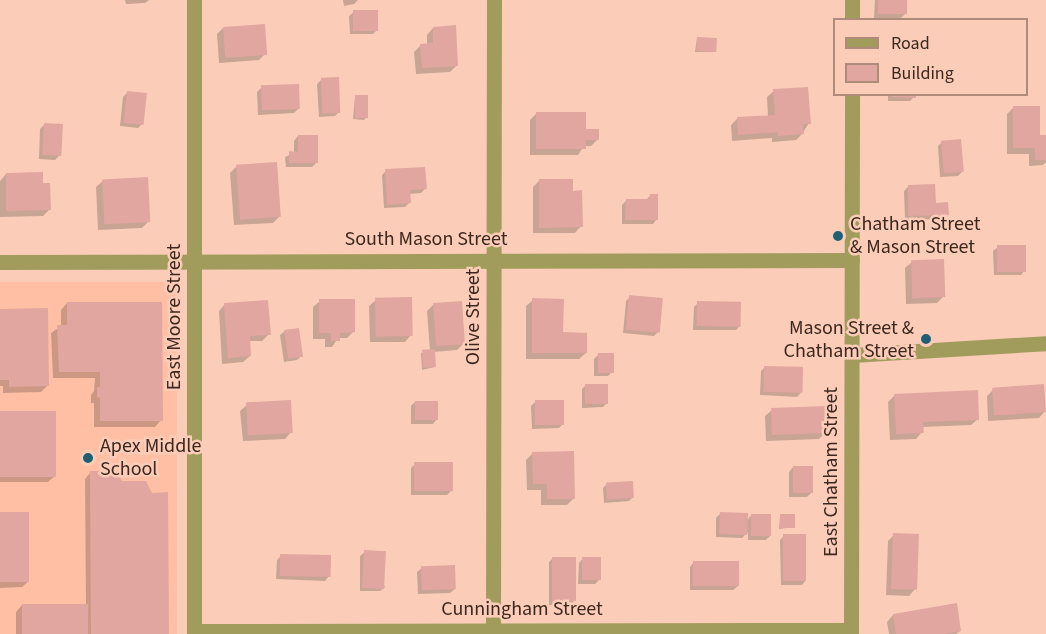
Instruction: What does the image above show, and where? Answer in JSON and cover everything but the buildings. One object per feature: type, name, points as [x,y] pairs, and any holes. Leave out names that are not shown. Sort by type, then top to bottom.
[{"type":"street","name":"East Moore Street","points":[[194,0],[194,633]]},
{"type":"street","name":"Olive Street","points":[[493,632],[494,0]]},
{"type":"street","points":[[852,0],[852,18]]},
{"type":"street","name":"East Chatham Street","points":[[851,632],[852,96]]},
{"type":"street","name":"South Mason Street","points":[[0,262],[494,259],[852,260]]},
{"type":"street","points":[[852,355],[1046,343]]},
{"type":"street","name":"Cunningham Street","points":[[194,633],[851,632]]},
{"type":"shaded area","name":"Apex Middle School","points":[[0,282],[177,282],[177,634],[0,634]]},
{"type":"place","name":"Chatham Street & Mason Street","points":[[838,236]]},
{"type":"place","name":"Mason Street & Chatham Street","points":[[926,339]]},
{"type":"place","name":"Apex Middle School","points":[[88,458]]}]
